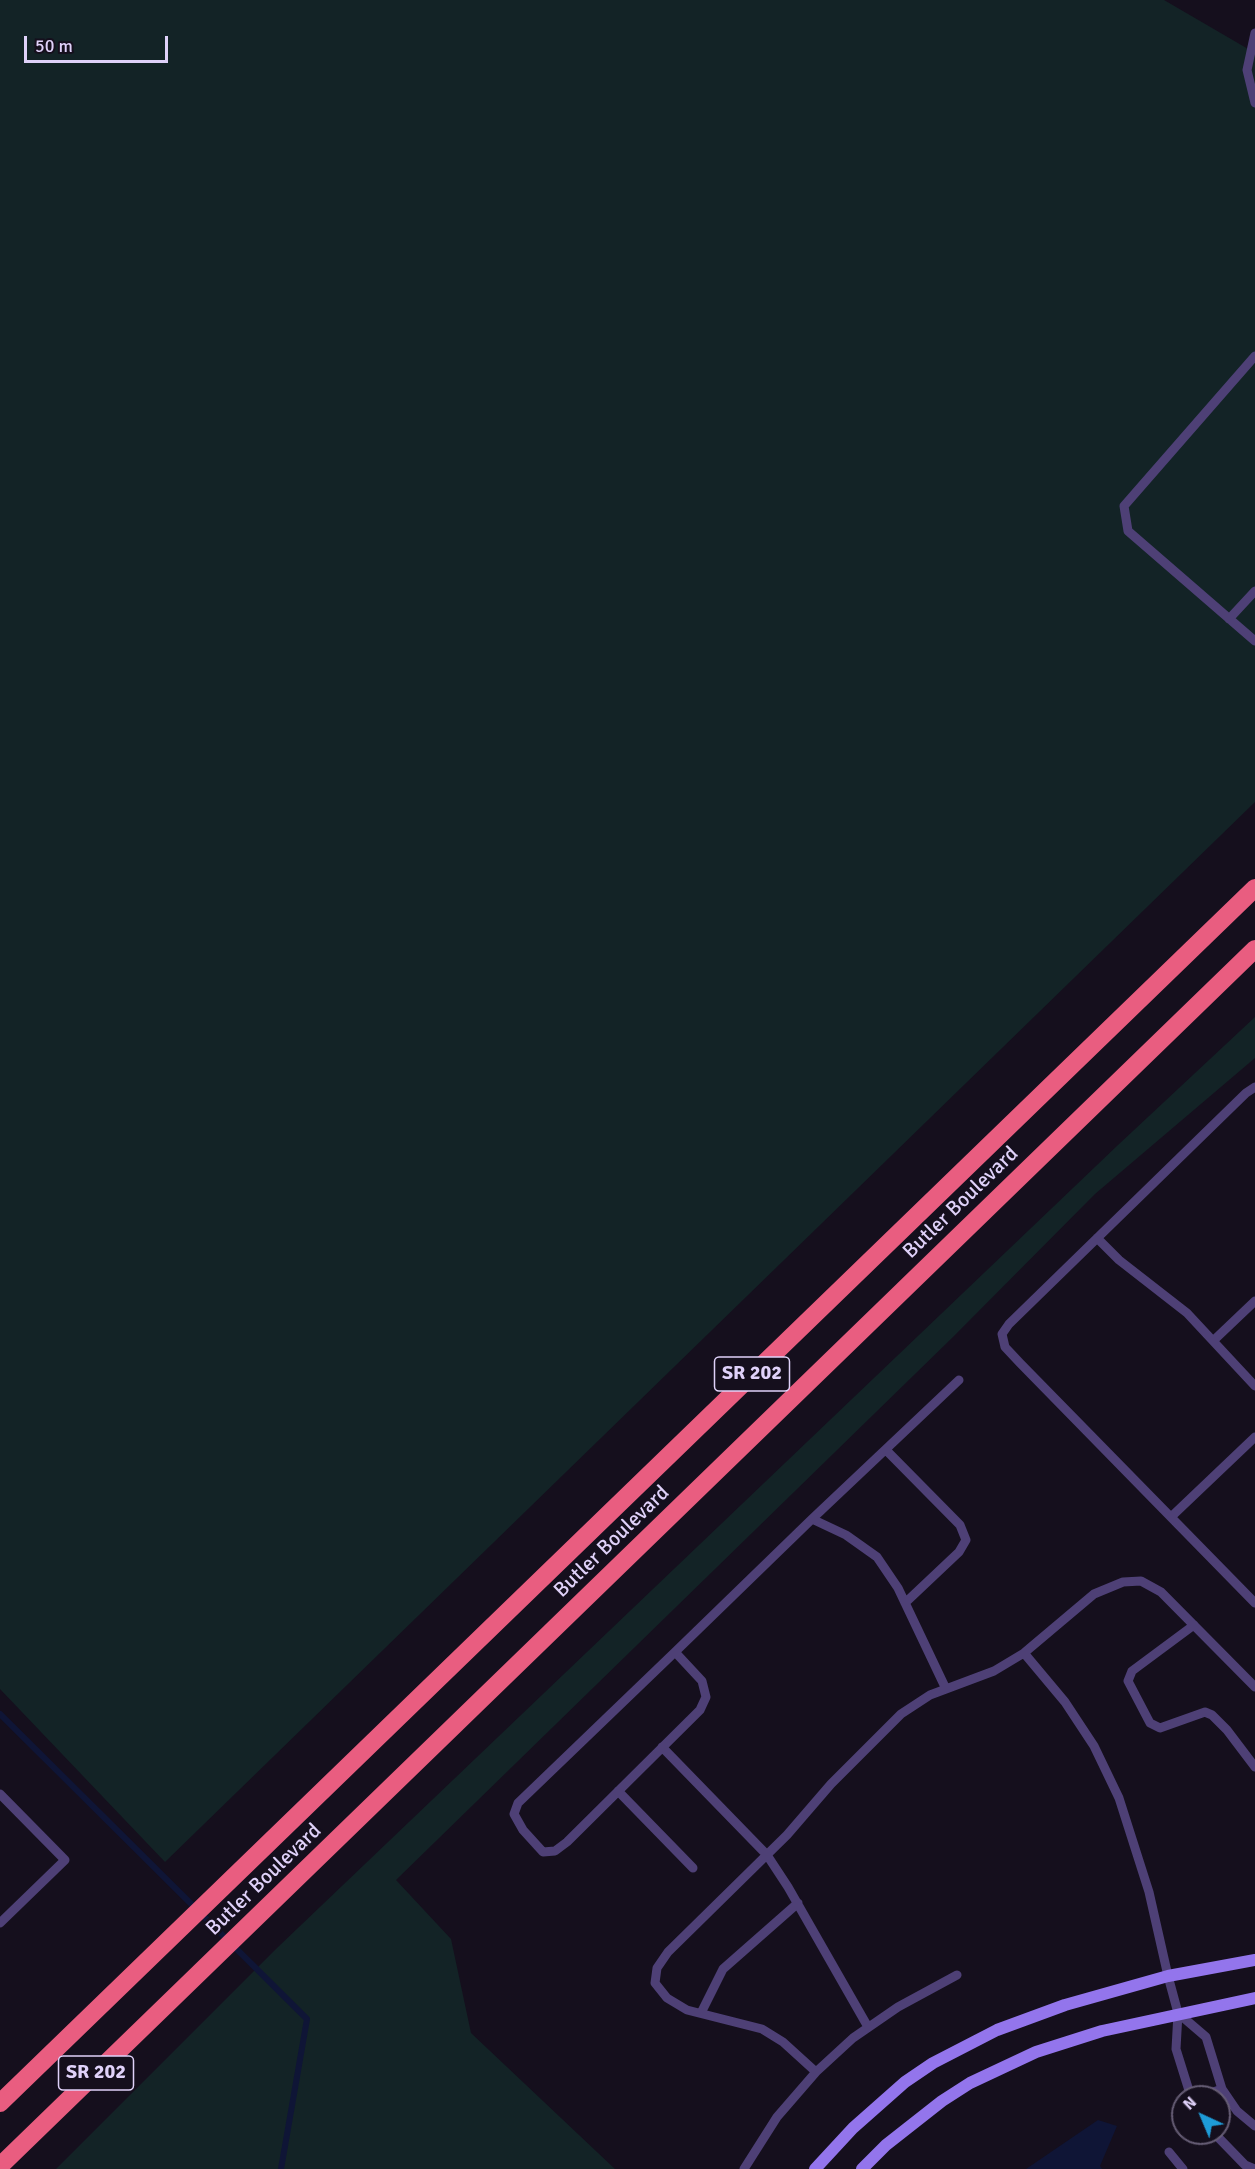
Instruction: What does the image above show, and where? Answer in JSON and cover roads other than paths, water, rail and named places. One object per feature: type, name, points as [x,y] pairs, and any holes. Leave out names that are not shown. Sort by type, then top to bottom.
[{"type":"highway","name":"Butler Boulevard","points":[[0,2103],[1255,888]]},
{"type":"highway","name":"Butler Boulevard","points":[[0,2166],[1255,949]]},
{"type":"main road","points":[[815,2169],[840,2141],[878,2105],[933,2063],[997,2030],[1030,2017],[1168,1976],[1255,1960]]},
{"type":"main road","points":[[862,2169],[886,2145],[942,2101],[1003,2066],[1069,2040],[1178,2013],[1255,1998]]},
{"type":"lane","points":[[1255,33],[1247,70],[1255,103]]},
{"type":"lane","points":[[1255,356],[1124,506],[1128,531],[1255,641]]},
{"type":"lane","points":[[1229,619],[1255,591]]},
{"type":"lane","points":[[1255,1087],[1246,1093],[1097,1238],[1009,1324],[1002,1334],[1005,1347],[1020,1363],[1255,1603]]},
{"type":"lane","points":[[1097,1238],[1128,1267],[1187,1313],[1255,1386]]},
{"type":"lane","points":[[1213,1341],[1255,1301]]},
{"type":"lane","points":[[675,1652],[702,1681],[706,1696],[700,1710],[567,1842],[555,1851],[543,1852],[523,1830],[514,1815],[518,1803],[812,1519],[959,1380]]},
{"type":"lane","points":[[1171,1517],[1255,1437]]},
{"type":"lane","points":[[886,1450],[960,1525],[966,1540],[959,1552],[905,1603]]},
{"type":"lane","points":[[812,1519],[846,1535],[877,1557],[905,1603],[946,1689]]},
{"type":"lane","points":[[816,2073],[783,2042],[762,2029],[687,2010],[667,1998],[656,1983],[657,1968],[668,1952],[767,1855],[831,1784],[901,1714],[930,1695],[994,1671],[1024,1653],[1094,1594],[1123,1582],[1141,1581],[1161,1592],[1255,1687]]},
{"type":"lane","points":[[1194,1626],[1132,1671],[1128,1682],[1150,1723],[1160,1728],[1205,1712],[1212,1715],[1227,1730],[1255,1767]]},
{"type":"lane","points":[[1024,1653],[1065,1702],[1094,1746],[1119,1798],[1149,1892],[1178,2013],[1176,2049],[1187,2085]]},
{"type":"lane","points":[[662,1747],[767,1855],[798,1903],[868,2027]]},
{"type":"lane","points":[[618,1791],[693,1868]]},
{"type":"lane","points":[[0,1794],[65,1860],[0,1923]]},
{"type":"lane","points":[[701,2013],[723,1969],[798,1903]]},
{"type":"lane","points":[[744,2169],[777,2117],[816,2073],[853,2038],[898,2007],[957,1975]]},
{"type":"lane","points":[[1178,2013],[1206,2037],[1221,2085]]},
{"type":"lane","points":[[1231,2102],[1237,2111],[1255,2126]]},
{"type":"lane","points":[[1224,2145],[1242,2167],[1255,2169]]},
{"type":"lane","points":[[1169,2152],[1183,2169]]},
{"type":"water","points":[[1098,2120],[1117,2126],[1100,2166],[1102,2169],[1026,2169]]},
{"type":"waterway","points":[[0,1714],[307,2019],[281,2169]]}]
